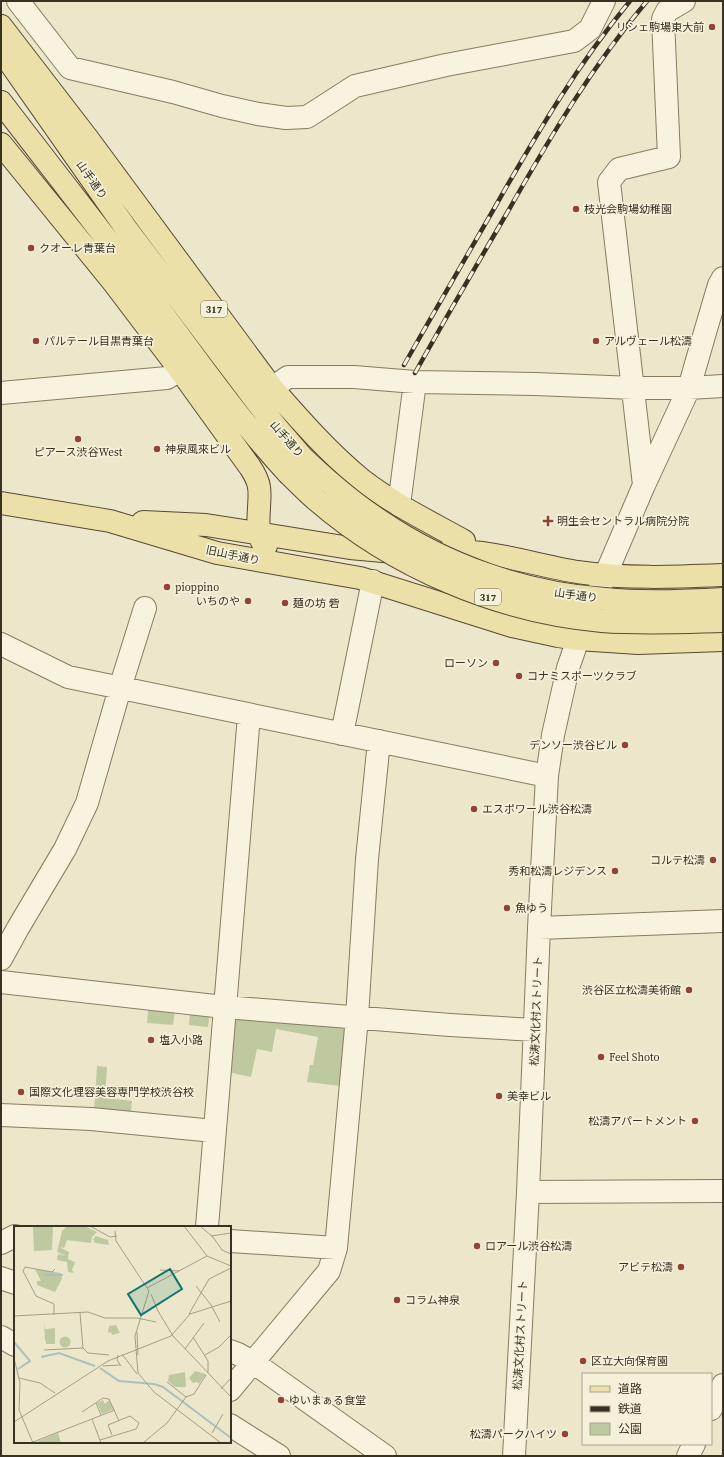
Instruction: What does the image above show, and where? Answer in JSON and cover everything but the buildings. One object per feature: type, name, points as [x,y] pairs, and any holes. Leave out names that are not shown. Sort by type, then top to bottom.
[{"type":"main road","name":"317","points":[[1,26],[88,139],[272,388],[315,436],[346,466],[363,480],[399,505],[464,541],[464,550]]},
{"type":"main road","name":"山手通り","points":[[1,50],[125,227],[277,428],[302,457],[326,480],[348,497],[385,524],[441,555],[471,569],[506,581],[574,596],[605,599],[672,601],[723,599]]},
{"type":"main road","name":"山手通り","points":[[1,102],[262,445],[314,498],[340,519],[398,557],[431,574],[500,601],[537,611],[600,621],[671,623],[723,620]]},
{"type":"main road","points":[[2,149],[114,283],[180,370],[256,476],[260,498],[259,534],[262,543],[269,548],[347,562],[366,579]]},
{"type":"main road","name":"旧山手通り","points":[[1,503],[110,521],[206,525],[259,534]]},
{"type":"main road","name":"旧山手通り","points":[[110,521],[217,553],[366,579]]},
{"type":"main road","name":"317","points":[[259,534],[379,551],[406,552],[464,550],[499,556],[551,568],[605,575],[648,577],[723,575]]},
{"type":"main road","name":"317","points":[[366,579],[512,626],[578,640],[638,643],[723,640]]},
{"type":"street","points":[[18,1],[70,68],[173,92],[222,106],[258,114],[286,118],[307,117],[355,86],[446,65],[574,41],[590,29],[604,1]]},
{"type":"street","points":[[644,485],[609,182],[619,169],[669,157],[663,20],[666,11],[684,1]]},
{"type":"street","name":"松涛文化村ストリート","points":[[514,1456],[547,776],[553,735],[568,668],[578,640],[644,485],[689,388],[719,285],[723,278]]},
{"type":"street","points":[[1,393],[167,378],[180,370]]},
{"type":"street","points":[[272,388],[288,377],[354,377],[415,382],[535,384],[634,388],[689,388],[723,386]]},
{"type":"street","points":[[399,505],[415,382]]},
{"type":"street","points":[[342,734],[366,579]]},
{"type":"street","points":[[1,959],[65,849],[87,803],[145,608]]},
{"type":"street","points":[[1,644],[68,677],[547,776]]},
{"type":"street","points":[[207,1226],[249,715]]},
{"type":"street","points":[[231,1389],[329,1271],[336,1248],[357,1018],[367,859],[379,741]]},
{"type":"street","points":[[539,928],[723,920]]},
{"type":"street","points":[[1,982],[224,1006],[357,1018],[535,1030]]},
{"type":"street","points":[[1,1115],[91,1119],[214,1131]]},
{"type":"street","points":[[528,1192],[723,1191]]},
{"type":"street","points":[[1,1243],[14,1236]]},
{"type":"street","points":[[231,1241],[336,1248]]},
{"type":"street","points":[[1,1278],[14,1283]]},
{"type":"street","points":[[1,1337],[14,1344]]},
{"type":"street","points":[[231,1351],[254,1363],[385,1456]]},
{"type":"street","points":[[712,1407],[723,1385]]},
{"type":"street","points":[[231,1426],[279,1456]]},
{"type":"street","points":[[688,1456],[694,1445]]},
{"type":"green space","points":[[149,1002],[211,1007],[208,1027],[189,1025],[190,1012],[175,1011],[173,1025],[147,1023]]},
{"type":"green space","points":[[228,1009],[354,1019],[349,1087],[307,1082],[310,1065],[313,1065],[318,1037],[276,1029],[272,1052],[257,1049],[251,1077],[223,1071]]},
{"type":"green space","points":[[97,1066],[107,1067],[105,1098],[132,1101],[131,1114],[94,1111]]},
{"type":"tunnel","points":[[621,583],[662,590],[698,592]]},
{"type":"railway","points":[[404,365],[510,180],[558,101],[592,50],[630,1]]},
{"type":"railway","points":[[415,373],[555,131],[608,51],[647,1]]},
{"type":"place","name":"リシェ駒場東大前","points":[[712,27]]},
{"type":"place","name":"枝光会駒場幼稚園","points":[[576,209]]},
{"type":"place","name":"クオーレ青葉台","points":[[31,248]]},
{"type":"place","name":"パルテール目黒青葉台","points":[[36,341]]},
{"type":"place","name":"アルヴェール松濤","points":[[596,341]]},
{"type":"place","name":"ピアース渋谷West","points":[[78,439]]},
{"type":"place","name":"神泉風來ビル","points":[[157,449]]},
{"type":"place","name":"明生会セントラル病院分院","points":[[548,521]]},
{"type":"place","name":"pioppino","points":[[167,587]]},
{"type":"place","name":"いちのや","points":[[248,601]]},
{"type":"place","name":"麺の坊 砦","points":[[285,603]]},
{"type":"place","name":"ローソン","points":[[496,663]]},
{"type":"place","name":"コナミスポーツクラブ","points":[[519,676]]},
{"type":"place","name":"デンソー渋谷ビル","points":[[625,745]]},
{"type":"place","name":"エスポワール渋谷松濤","points":[[474,809]]},
{"type":"place","name":"コルテ松濤","points":[[713,860]]},
{"type":"place","name":"秀和松濤レジデンス","points":[[615,871]]},
{"type":"place","name":"魚ゆう","points":[[507,908]]},
{"type":"place","name":"渋谷区立松濤美術館","points":[[689,990]]},
{"type":"place","name":"塩入小路","points":[[151,1040]]},
{"type":"place","name":"Feel Shoto","points":[[601,1057]]},
{"type":"place","name":"国際文化理容美容専門学校渋谷校","points":[[21,1092]]},
{"type":"place","name":"美幸ビル","points":[[499,1096]]},
{"type":"place","name":"松濤アパートメント","points":[[695,1121]]},
{"type":"place","name":"ロアール渋谷松濤","points":[[477,1246]]},
{"type":"place","name":"アビテ松濤","points":[[681,1267]]},
{"type":"place","name":"コラム神泉","points":[[397,1300]]},
{"type":"place","name":"区立大向保育園","points":[[583,1361]]},
{"type":"place","name":"ゆいまぁる食堂","points":[[281,1400]]},
{"type":"place","name":"松濤パークハイツ","points":[[565,1434]]}]
